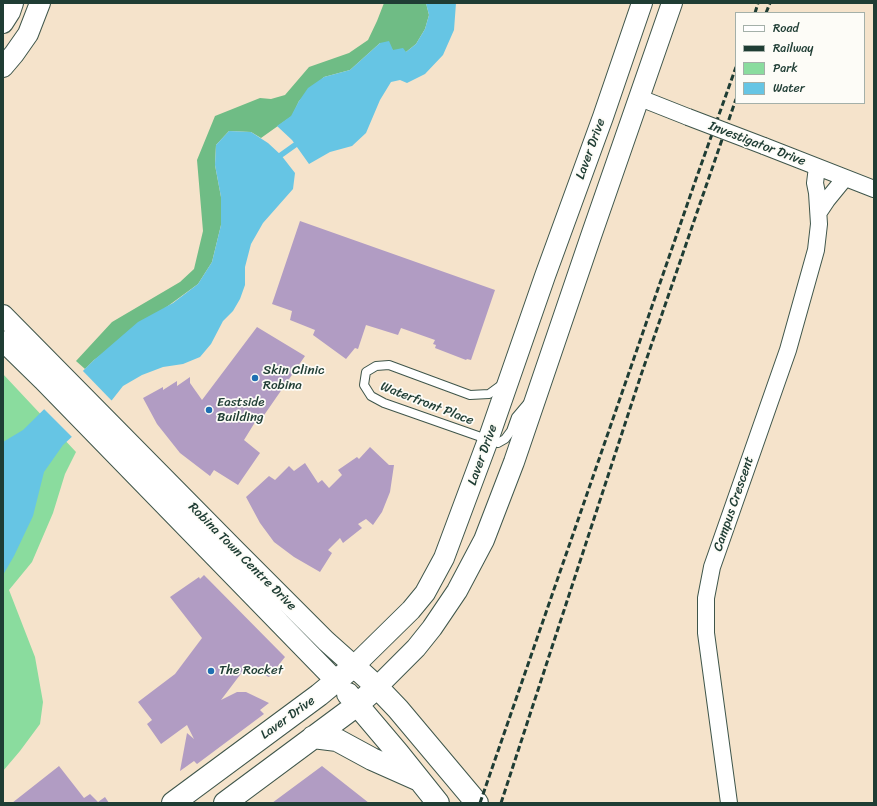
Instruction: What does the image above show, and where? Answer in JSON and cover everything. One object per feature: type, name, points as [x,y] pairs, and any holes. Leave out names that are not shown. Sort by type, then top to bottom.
[{"type":"main road","name":"Robina Town Centre Drive","points":[[354,666],[377,687],[407,719],[477,803]]},
{"type":"main road","name":"Laver Drive","points":[[173,803],[319,695],[354,666]]},
{"type":"main road","name":"Robina Town Centre Drive","points":[[336,681],[438,803]]},
{"type":"main road","points":[[225,803],[357,705],[377,687]]},
{"type":"main road","points":[[313,737],[337,740],[372,759],[420,780]]},
{"type":"street","points":[[3,23],[10,12],[13,3]]},
{"type":"street","points":[[3,67],[28,34],[40,3]]},
{"type":"street","name":"Laver Drive","points":[[354,666],[411,610],[425,593],[452,540],[603,117],[642,3]]},
{"type":"street","points":[[377,687],[416,648],[432,628],[457,591],[484,540],[514,462],[672,3]]},
{"type":"street","name":"Investigator Drive","points":[[640,98],[874,189]]},
{"type":"street","name":"Campus Crescent","points":[[729,803],[706,634],[706,598],[712,567],[795,326],[816,250],[819,212],[815,183],[817,167]]},
{"type":"street","points":[[819,212],[845,178]]},
{"type":"street","name":"Robina Town Centre Drive","points":[[3,315],[49,374],[109,435],[336,681]]},
{"type":"street","name":"Robina Town Centre Drive","points":[[3,341],[49,374]]},
{"type":"street","name":"Robina Town Centre Drive","points":[[109,435],[235,550],[326,641],[354,666]]},
{"type":"lane","name":"Waterfront Place","points":[[510,378],[489,394],[470,395],[389,365],[376,366],[366,372],[364,385],[371,396],[384,403],[498,443],[505,439],[511,430],[516,417],[537,395]]},
{"type":"green space","points":[[384,3],[426,3],[429,15],[425,29],[416,44],[406,52],[393,50],[380,43],[350,70],[324,77],[299,101],[292,116],[261,138],[251,132],[229,131],[216,145],[215,165],[221,197],[221,225],[212,262],[198,284],[94,360],[85,369],[76,361],[112,322],[180,282],[194,269],[203,231],[197,160],[215,116],[260,98],[271,99],[285,95],[309,67],[349,53],[368,40]]},
{"type":"green space","points":[[3,374],[76,452],[65,474],[53,513],[32,562],[9,590],[35,657],[43,702],[40,724],[3,771]]},
{"type":"water","points":[[426,3],[456,3],[454,30],[443,55],[425,74],[407,83],[400,80],[391,82],[380,100],[366,133],[352,146],[330,152],[309,164],[292,140],[277,126],[291,116],[308,88],[324,77],[350,70],[380,43],[389,41],[393,50],[403,48],[406,52],[416,44],[425,29],[429,15]]},
{"type":"water","points":[[229,131],[251,132],[268,143],[281,155],[295,173],[293,189],[263,223],[251,244],[245,267],[245,285],[240,299],[233,311],[223,321],[211,344],[200,357],[183,364],[163,367],[142,375],[123,386],[112,400],[63,445],[44,472],[33,516],[3,575],[3,442],[23,430],[94,360],[138,322],[173,303],[198,284],[212,262],[221,225],[221,197],[215,165],[216,145]]},
{"type":"pier","points":[[81,369],[113,402],[73,438],[42,407]]},
{"type":"building","points":[[300,221],[495,290],[471,360],[466,360],[435,348],[436,345],[433,344],[435,340],[401,328],[398,335],[366,325],[358,349],[355,348],[346,359],[313,335],[315,330],[290,320],[292,311],[272,304]]},
{"type":"building","name":"Eastside Building","points":[[257,327],[305,356],[260,421],[257,419],[244,440],[260,453],[238,485],[214,470],[210,476],[180,453],[157,424],[143,398],[163,387],[163,390],[177,381],[177,386],[190,377],[190,383],[202,400]]},
{"type":"building","points":[[370,447],[389,465],[394,465],[390,492],[382,512],[373,525],[366,519],[358,524],[362,528],[343,543],[340,538],[328,550],[332,553],[320,572],[294,557],[274,542],[260,523],[246,497],[269,476],[275,480],[289,466],[294,471],[305,463],[318,483],[322,480],[329,488],[342,475],[338,470],[357,457],[359,459]]},
{"type":"building","name":"The Rocket","points":[[204,575],[285,657],[269,677],[246,667],[221,700],[237,692],[246,692],[269,703],[260,710],[264,714],[197,764],[194,761],[180,771],[187,733],[194,739],[187,725],[161,744],[147,724],[152,720],[138,702],[175,674],[202,638],[170,597]]},
{"type":"building","points":[[59,766],[84,798],[90,794],[98,802],[105,797],[109,803],[12,803]]},
{"type":"building","points":[[322,766],[369,803],[272,803]]},
{"type":"waterway","points":[[281,155],[295,145]]},
{"type":"railway","points":[[755,12],[758,3]]},
{"type":"railway","points":[[766,12],[770,3]]},
{"type":"railway","points":[[480,803],[735,70]]},
{"type":"railway","points":[[501,803],[640,378],[735,102]]},
{"type":"place","name":"Skin Clinic Robina","points":[[255,378]]},
{"type":"place","name":"Eastside Building","points":[[209,410]]},
{"type":"place","name":"The Rocket","points":[[211,671]]}]
